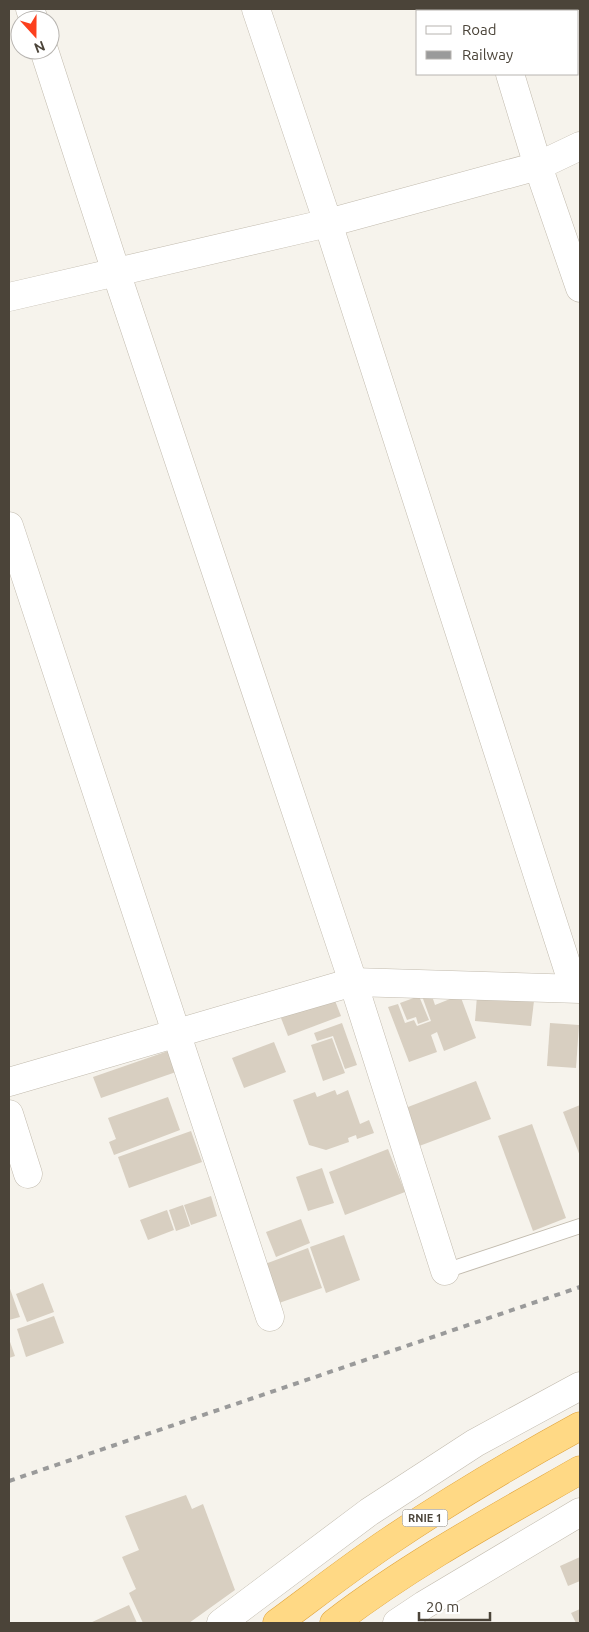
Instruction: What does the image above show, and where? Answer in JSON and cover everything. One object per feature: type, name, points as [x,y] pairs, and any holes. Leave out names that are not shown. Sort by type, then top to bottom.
[{"type":"highway","name":"RNIE 1","points":[[277,1623],[334,1580],[407,1530],[463,1494],[580,1426]]},
{"type":"highway","name":"RNIE 1","points":[[334,1623],[415,1567],[580,1470]]},
{"type":"street","points":[[9,1082],[353,982],[577,989],[328,223],[256,9]]},
{"type":"street","points":[[47,60],[353,982],[445,1271]]},
{"type":"street","points":[[510,75],[538,166],[580,288]]},
{"type":"street","points":[[9,297],[328,223],[538,166],[580,146]]},
{"type":"street","points":[[9,526],[270,1317]]},
{"type":"street","points":[[9,1114],[28,1174]]},
{"type":"street","points":[[221,1623],[369,1512],[475,1443],[580,1386]]},
{"type":"street","points":[[397,1623],[580,1512]]},
{"type":"lane","points":[[445,1271],[580,1226]]},
{"type":"building","points":[[507,9],[552,9],[549,10]]},
{"type":"building","points":[[431,993],[435,1005],[460,995],[476,1038],[444,1051],[437,1032],[431,1035],[437,1052],[409,1062],[388,1007],[398,1004],[405,1023],[414,1020],[417,1026],[431,1021],[422,996]]},
{"type":"building","points":[[419,996],[429,1020],[418,1024],[416,1017],[407,1020],[400,1003]]},
{"type":"building","points":[[477,996],[534,1001],[531,1026],[475,1021]]},
{"type":"building","points":[[334,998],[341,1016],[288,1036],[281,1018]]},
{"type":"building","points":[[342,1023],[357,1065],[345,1069],[333,1036],[317,1041],[314,1033]]},
{"type":"building","points":[[550,1023],[579,1025],[576,1068],[547,1066]]},
{"type":"building","points":[[332,1038],[345,1073],[323,1081],[311,1045]]},
{"type":"building","points":[[274,1042],[286,1072],[244,1088],[232,1058]]},
{"type":"building","points":[[168,1051],[176,1072],[101,1098],[93,1077]]},
{"type":"building","points":[[476,1081],[491,1119],[414,1148],[400,1110]]},
{"type":"building","points":[[335,1090],[337,1095],[348,1090],[360,1124],[369,1120],[374,1133],[357,1139],[356,1135],[348,1138],[349,1142],[326,1150],[309,1145],[293,1100],[315,1092],[317,1097]]},
{"type":"building","points":[[168,1097],[180,1130],[114,1155],[109,1142],[116,1139],[108,1118]]},
{"type":"building","points":[[580,1105],[580,1156],[563,1112]]},
{"type":"building","points":[[532,1124],[566,1218],[533,1231],[498,1136]]},
{"type":"building","points":[[191,1131],[202,1162],[129,1188],[118,1157]]},
{"type":"building","points":[[388,1149],[405,1192],[345,1215],[329,1172]]},
{"type":"building","points":[[322,1168],[334,1203],[308,1211],[296,1177]]},
{"type":"building","points":[[211,1196],[217,1216],[191,1225],[184,1205]]},
{"type":"building","points":[[183,1205],[190,1226],[176,1231],[169,1210]]},
{"type":"building","points":[[167,1210],[174,1230],[148,1240],[140,1220]]},
{"type":"building","points":[[301,1219],[310,1243],[276,1257],[266,1232]]},
{"type":"building","points":[[344,1235],[360,1280],[326,1293],[310,1247]]},
{"type":"building","points":[[308,1248],[322,1288],[279,1303],[265,1264]]},
{"type":"building","points":[[43,1283],[54,1312],[27,1322],[16,1294]]},
{"type":"building","points":[[9,1286],[20,1317],[9,1320]]},
{"type":"building","points":[[54,1316],[64,1343],[26,1357],[17,1329]]},
{"type":"building","points":[[9,1339],[15,1356],[9,1358]]},
{"type":"building","points":[[186,1495],[192,1509],[203,1504],[235,1590],[189,1623],[143,1623],[129,1593],[136,1589],[122,1557],[139,1550],[125,1516]]},
{"type":"building","points":[[580,1557],[580,1581],[568,1586],[560,1566]]},
{"type":"building","points":[[129,1605],[137,1623],[90,1623]]},
{"type":"building","points":[[580,1609],[580,1623],[576,1623],[571,1613]]},
{"type":"railway","points":[[9,1481],[580,1287]]}]
